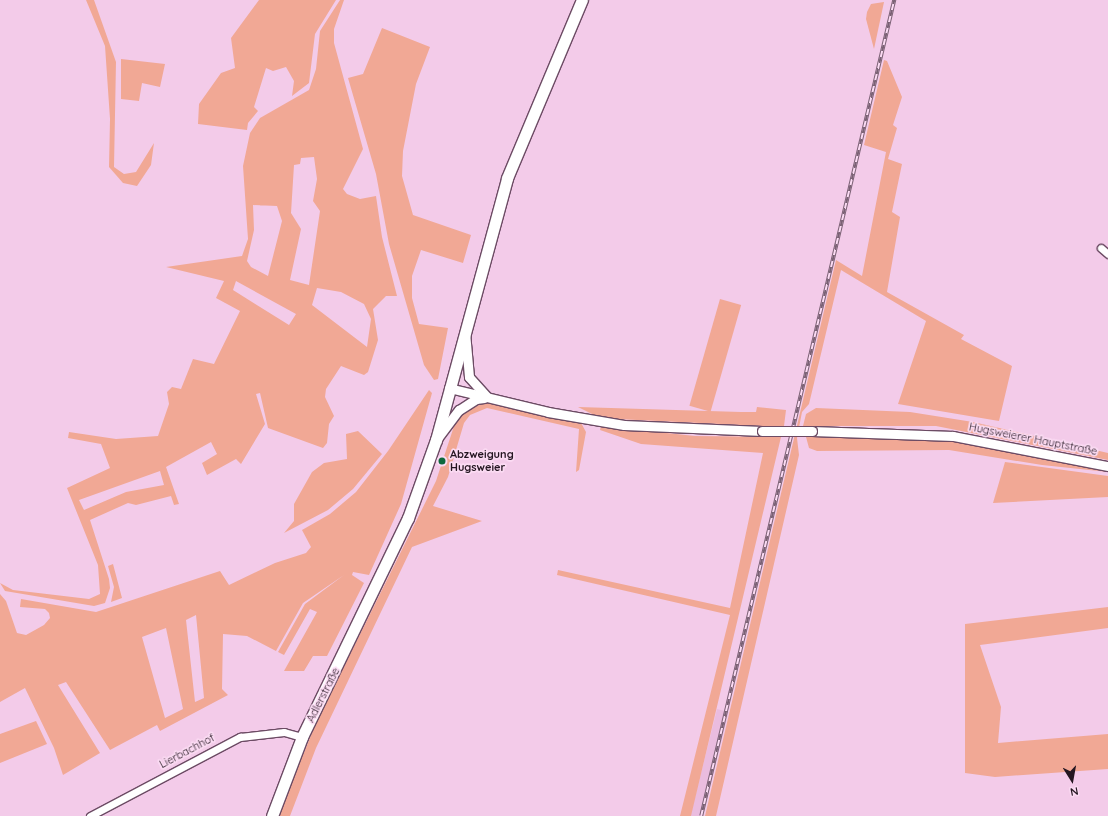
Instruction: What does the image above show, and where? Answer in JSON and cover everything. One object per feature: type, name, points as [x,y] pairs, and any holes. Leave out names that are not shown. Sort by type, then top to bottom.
[{"type":"main road","name":"Adlerstraße","points":[[272,816],[302,737],[381,577],[408,518],[436,440],[507,178],[582,0]]},
{"type":"street","points":[[1101,248],[1108,254]]},
{"type":"street","points":[[436,440],[466,404],[488,398],[469,377],[466,332]]},
{"type":"street","name":"Hugsweierer Hauptstraße","points":[[449,388],[488,398],[624,425],[762,431],[812,431],[953,436],[1108,466]]},
{"type":"street","name":"Lierbachhof","points":[[90,816],[240,737],[284,732],[302,737]]},
{"type":"shaded area","points":[[86,0],[94,0],[116,62],[114,167],[124,174],[136,172],[154,143],[151,165],[137,186],[123,183],[109,167],[110,119],[105,46]]},
{"type":"shaded area","points":[[259,0],[336,0],[315,34],[309,83],[292,96],[294,81],[286,67],[273,71],[266,68],[254,107],[258,111],[248,123],[247,130],[198,124],[199,104],[221,73],[235,68],[231,38]]},
{"type":"shaded area","points":[[340,0],[344,0],[334,29],[334,43],[363,149],[343,189],[347,194],[360,199],[376,196],[382,237],[397,296],[386,296],[373,309],[378,340],[368,372],[364,375],[341,366],[326,389],[325,397],[334,416],[329,424],[327,443],[323,448],[268,428],[260,393],[256,394],[265,424],[241,464],[236,459],[207,475],[202,463],[217,454],[211,442],[166,467],[179,504],[174,505],[171,496],[136,505],[128,503],[90,520],[109,579],[110,588],[105,603],[94,606],[5,591],[0,583],[13,590],[89,599],[100,594],[98,565],[67,488],[110,468],[101,444],[68,438],[69,432],[116,439],[158,436],[169,404],[167,392],[172,387],[181,389],[193,359],[214,364],[240,311],[216,298],[224,281],[166,267],[242,256],[248,239],[243,166],[250,133],[260,118],[309,90],[316,69],[320,31]],"holes":[[[314,157],[317,179],[313,201],[320,211],[309,285],[290,280],[301,229],[291,213],[294,165],[300,164],[301,158]],[[253,205],[277,206],[282,221],[268,276],[251,267],[247,261],[254,230]],[[236,281],[296,314],[289,325],[233,290]],[[317,288],[341,292],[364,304],[371,319],[367,347],[312,305]],[[160,471],[164,485],[126,492],[84,510],[79,500]]]},
{"type":"shaded area","points":[[884,2],[874,49],[866,19],[867,12],[871,4]]},
{"type":"shaded area","points":[[382,28],[430,47],[416,84],[403,151],[402,176],[413,215],[471,235],[463,263],[421,250],[412,276],[412,298],[419,324],[448,328],[438,379],[434,380],[424,365],[389,244],[376,174],[348,78],[363,74]]},
{"type":"shaded area","points":[[121,59],[165,64],[160,87],[142,83],[139,101],[121,99]]},
{"type":"shaded area","points":[[884,60],[887,61],[902,97],[893,125],[897,128],[888,159],[902,164],[892,212],[900,217],[887,292],[964,335],[961,339],[1012,366],[999,421],[898,404],[926,321],[841,270],[809,404],[802,412],[797,438],[799,455],[716,816],[705,816],[836,260],[862,276],[886,152],[864,145]]},
{"type":"shaded area","points":[[720,299],[741,305],[711,412],[689,406]]},
{"type":"shaded area","points":[[429,390],[432,393],[401,504],[369,575],[353,572],[352,575],[364,583],[327,656],[313,656],[304,671],[284,671],[317,612],[310,609],[284,655],[278,652],[305,604],[344,575],[303,603],[276,651],[247,636],[223,634],[222,689],[228,695],[160,731],[157,725],[110,750],[66,682],[58,685],[100,753],[63,775],[54,748],[25,688],[0,702],[0,594],[6,601],[17,633],[26,635],[44,625],[50,618],[49,613],[45,609],[20,607],[21,599],[96,612],[220,571],[229,585],[275,563],[306,553],[311,547],[302,530],[330,514],[356,492],[388,451]],"holes":[[[196,615],[204,698],[195,702],[186,620]],[[166,628],[183,709],[165,718],[142,637]]]},
{"type":"shaded area","points":[[488,402],[580,421],[586,432],[579,470],[576,472],[579,429],[487,408],[470,415],[464,423],[448,477],[433,506],[482,521],[412,547],[316,748],[290,816],[278,816],[316,723],[436,481],[456,420],[467,409]]},
{"type":"shaded area","points":[[578,407],[741,412],[756,412],[757,407],[786,410],[784,426],[762,426],[616,419],[594,415]]},
{"type":"shaded area","points":[[816,408],[910,412],[973,422],[1108,453],[1108,460],[936,426],[803,426],[806,414]]},
{"type":"shaded area","points":[[601,426],[695,436],[781,437],[691,816],[680,816],[730,615],[557,575],[558,570],[730,608],[763,453],[641,444],[600,430]]},
{"type":"shaded area","points":[[358,431],[382,454],[353,489],[328,510],[284,533],[294,521],[294,504],[312,472],[324,463],[347,459],[346,434]]},
{"type":"shaded area","points":[[891,436],[963,442],[1108,469],[1108,472],[1042,465],[949,450],[817,451],[809,448],[806,437]]},
{"type":"shaded area","points":[[1005,462],[1108,476],[1108,497],[993,503]]},
{"type":"shaded area","points":[[113,564],[122,598],[111,602],[114,587],[108,566]]},
{"type":"shaded area","points":[[1108,607],[1108,628],[980,645],[1001,707],[998,743],[1108,734],[1108,769],[995,777],[965,773],[965,624]]},
{"type":"shaded area","points":[[717,709],[729,712],[703,816],[690,816]]},
{"type":"shaded area","points":[[36,721],[47,744],[0,763],[0,734]]},
{"type":"railway","points":[[701,816],[894,0]]},
{"type":"place","name":"Abzweigung Hugsweier","points":[[442,461]]}]
